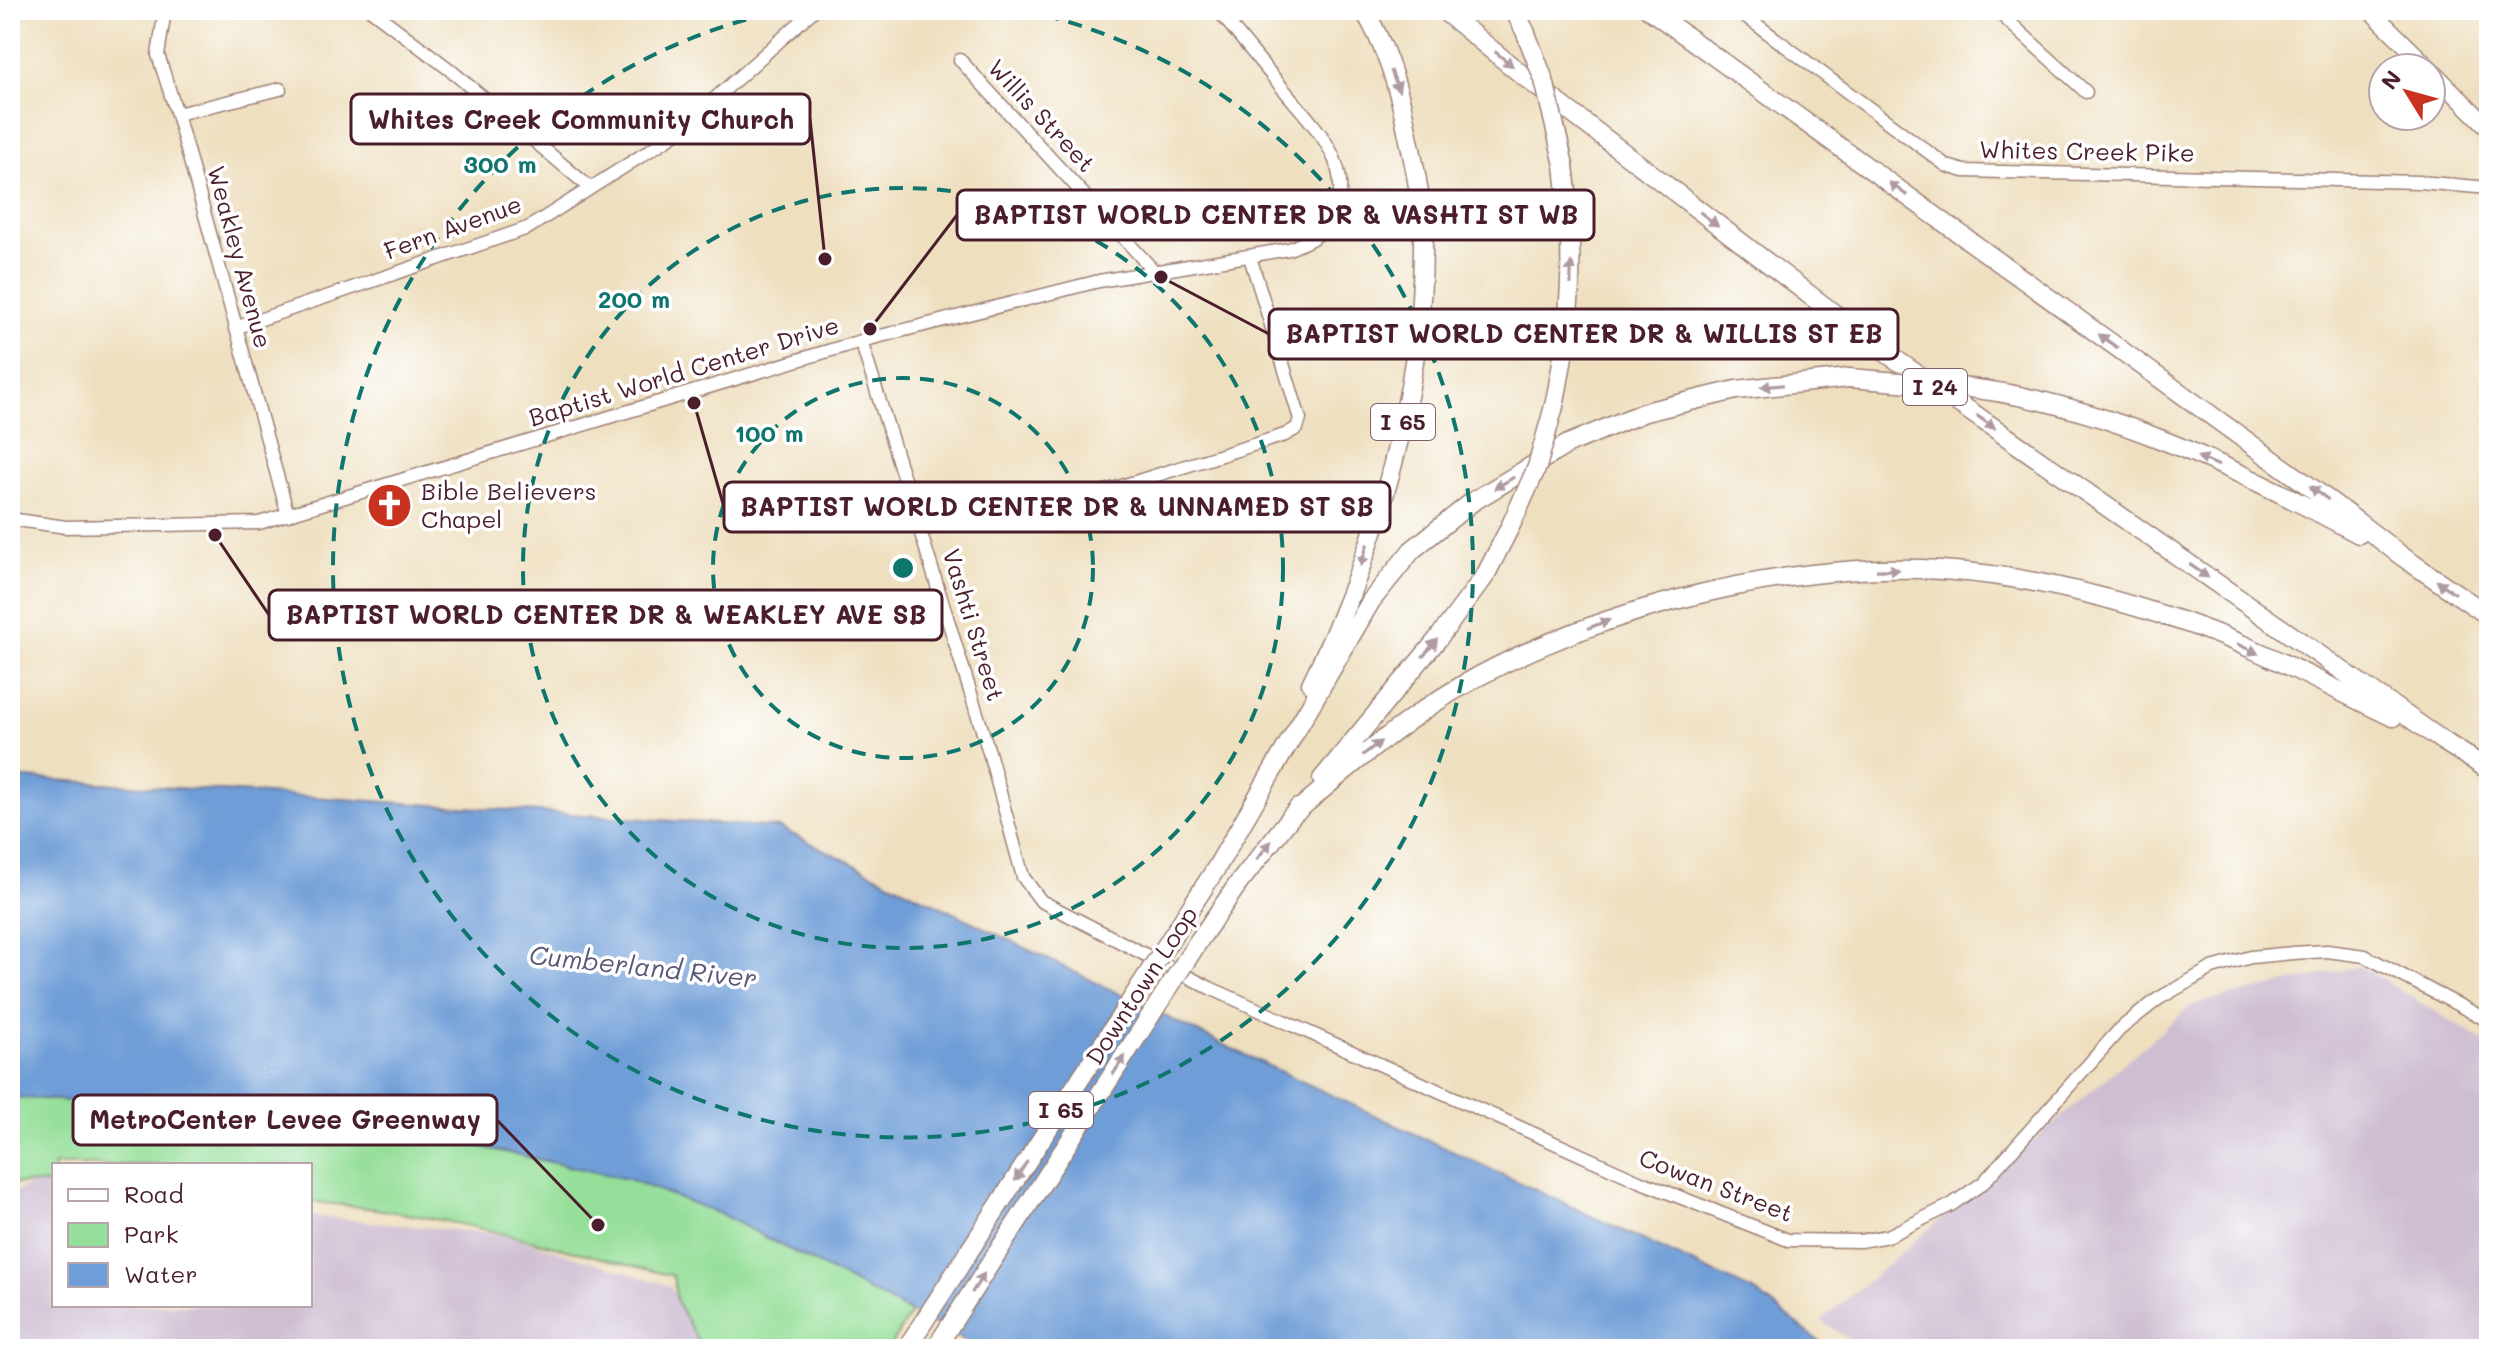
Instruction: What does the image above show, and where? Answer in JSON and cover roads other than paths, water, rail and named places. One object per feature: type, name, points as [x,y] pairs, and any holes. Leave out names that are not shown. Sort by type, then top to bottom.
[{"type":"highway","name":"I 65","points":[[1247,814],[1315,675],[1355,581],[1386,487],[1407,407],[1419,325],[1424,248],[1416,172],[1399,91],[1364,10]]},
{"type":"highway","name":"I 24","points":[[1443,10],[1875,345],[2489,770]]},
{"type":"highway","name":"I 65","points":[[1291,816],[1437,640],[1485,576],[1537,467],[1554,406],[1567,342],[1572,279],[1571,220],[1564,165],[1544,80],[1514,10]]},
{"type":"highway","points":[[1650,10],[2403,557],[2489,616]]},
{"type":"highway","points":[[1247,814],[1371,601],[1412,550],[1472,502],[1568,444],[1645,412],[1736,390],[1849,378],[1994,389],[2090,413],[2197,456],[2305,505],[2403,557]]},
{"type":"highway","points":[[1291,816],[1368,751],[1418,715],[1503,664],[1603,622],[1681,598],[1773,579],[1857,571],[1941,570],[2026,581],[2180,621],[2236,643],[2443,741]]},
{"type":"highway","name":"Downtown Loop","points":[[906,1349],[1215,870],[1247,814]]},
{"type":"highway","name":"Downtown Loop","points":[[935,1349],[1200,939],[1291,816]]},
{"type":"main road","points":[[2370,10],[2413,52]]},
{"type":"main road","points":[[2447,86],[2489,128]]},
{"type":"street","name":"Weakley Avenue","points":[[165,10],[158,55],[288,515]]},
{"type":"street","points":[[371,10],[449,69],[589,187]]},
{"type":"street","name":"Fern Avenue","points":[[235,328],[528,228],[674,135],[814,10]]},
{"type":"street","name":"Baptist World Center Drive","points":[[10,519],[66,527],[259,523],[861,341],[1099,281],[1250,257],[1289,249],[1315,239],[1332,222],[1342,192],[1335,157],[1310,121],[1218,10]]},
{"type":"street","name":"Whites Creek Pike","points":[[1737,10],[1947,166],[1964,171],[2419,182],[2489,188]]},
{"type":"street","points":[[1996,10],[2086,92]]},
{"type":"street","name":"Willis Street","points":[[960,60],[1155,272]]},
{"type":"street","points":[[177,114],[280,89]]},
{"type":"street","points":[[921,530],[1106,491],[1273,439],[1297,428],[1300,419],[1250,257]]},
{"type":"street","name":"Vashti Street","points":[[861,341],[989,752],[1023,877]]},
{"type":"street","name":"Cowan Street","points":[[1023,877],[1041,901],[1210,988],[1675,1196],[1788,1240],[1860,1241],[1888,1236],[1951,1205],[1983,1183],[2120,1029],[2158,999],[2212,968],[2251,957],[2304,952],[2327,951],[2365,956],[2489,1021]]},
{"type":"water","name":"Cumberland River","points":[[10,777],[780,828],[1226,1046],[1757,1293],[1829,1349],[982,1349],[723,1215],[632,1180],[478,1146],[182,1108],[10,1097]]},
{"type":"place","name":"Whites Creek Community Church","points":[[825,259]]},
{"type":"place","name":"BAPTIST WORLD CENTER DR & WILLIS ST EB","points":[[1161,277]]},
{"type":"place","name":"BAPTIST WORLD CENTER DR & VASHTI ST WB","points":[[870,329]]},
{"type":"place","name":"BAPTIST WORLD CENTER DR & UNNAMED ST SB","points":[[694,403]]},
{"type":"place","name":"Bible Believers Chapel","points":[[390,506]]},
{"type":"place","name":"BAPTIST WORLD CENTER DR & WEAKLEY AVE SB","points":[[215,535]]},
{"type":"place","name":"MetroCenter Levee Greenway","points":[[598,1225]]}]
